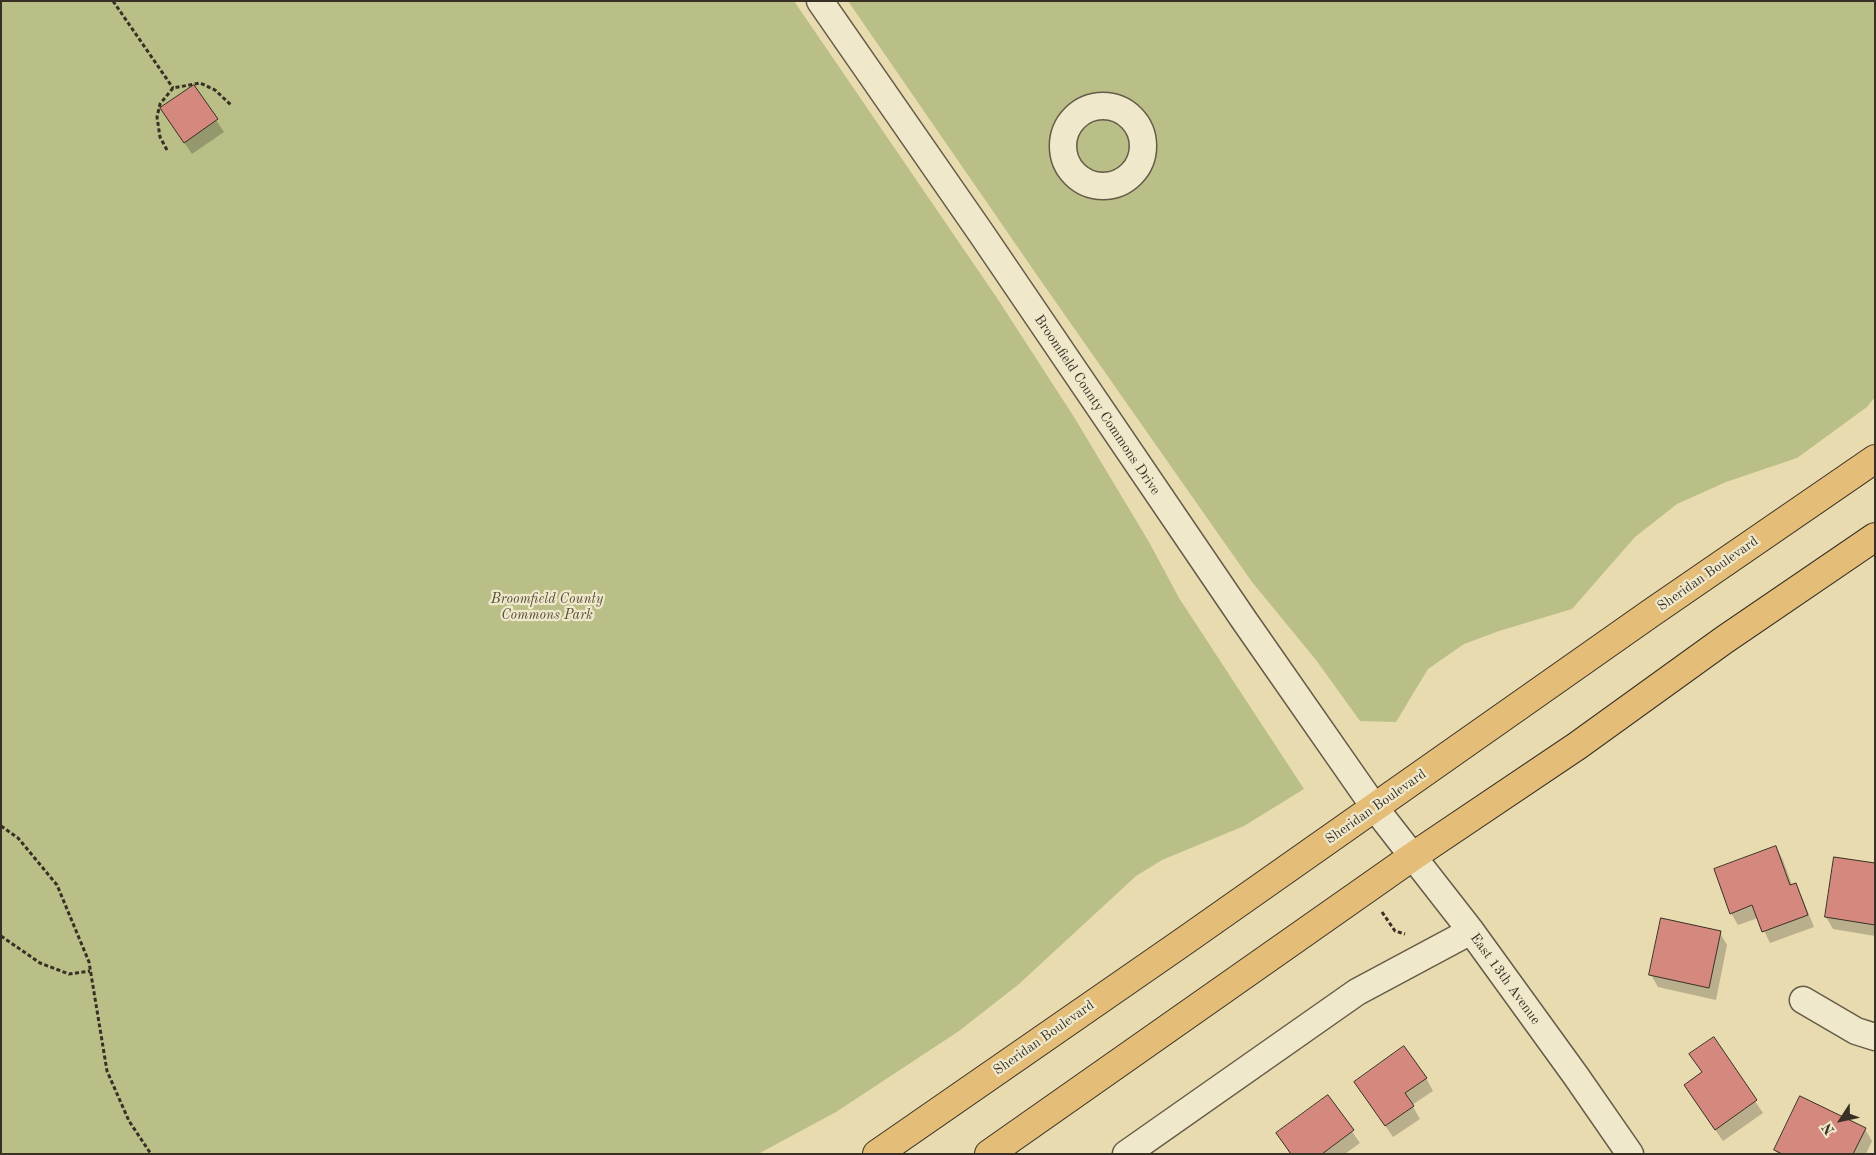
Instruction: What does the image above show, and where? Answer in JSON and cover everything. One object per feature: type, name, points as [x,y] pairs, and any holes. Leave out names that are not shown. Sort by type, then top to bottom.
[{"type":"main road","name":"Sheridan Boulevard","points":[[877,1154],[1375,808],[1643,618],[1875,459]]},
{"type":"main road","points":[[989,1154],[1412,857],[1577,746],[1724,640],[1875,537]]},
{"type":"street","name":"Broomfield County Commons Drive","points":[[820,1],[1375,808]]},
{"type":"street","name":"East 13th Avenue","points":[[1375,808],[1471,931],[1630,1154]]},
{"type":"street","points":[[1126,1154],[1357,992],[1471,931]]},
{"type":"street","points":[[1802,1000],[1856,1031],[1875,1037]]},
{"type":"path","points":[[113,1],[174,88]]},
{"type":"path","points":[[167,150],[160,137],[157,117],[160,104],[174,88],[200,83],[216,90],[232,106]]},
{"type":"path","points":[[1,826],[18,838],[56,885],[85,950],[107,1071],[129,1121],[151,1154]]},
{"type":"path","points":[[1382,911],[1395,931],[1412,936]]},
{"type":"path","points":[[1,936],[40,963],[70,974],[90,970]]},
{"type":"green space","name":"Broomfield County Commons Park","points":[[1,1],[794,1],[997,298],[1074,417],[1149,542],[1179,598],[1304,789],[1244,826],[1162,860],[1136,876],[1019,984],[959,1031],[836,1112],[758,1154],[1,1154]]},
{"type":"green space","points":[[848,1],[1875,1],[1875,397],[1867,407],[1797,458],[1726,482],[1677,504],[1635,537],[1572,609],[1499,631],[1464,644],[1428,669],[1396,722],[1360,721],[1316,660],[1252,582]]},
{"type":"building","points":[[194,85],[218,119],[184,143],[160,108]]},
{"type":"building","points":[[1776,846],[1790,885],[1796,883],[1808,915],[1762,932],[1752,905],[1730,914],[1714,869]]},
{"type":"building","points":[[1834,857],[1875,863],[1875,925],[1825,917]]},
{"type":"building","points":[[1661,918],[1721,931],[1709,988],[1649,975]]},
{"type":"building","points":[[1714,1037],[1757,1100],[1715,1130],[1684,1085],[1702,1072],[1689,1054]]},
{"type":"building","points":[[1404,1046],[1427,1078],[1405,1093],[1414,1106],[1385,1126],[1354,1082]]},
{"type":"building","points":[[1328,1095],[1354,1130],[1322,1154],[1291,1154],[1276,1133]]},
{"type":"building","points":[[1800,1096],[1866,1128],[1853,1154],[1782,1154],[1774,1150]]}]
